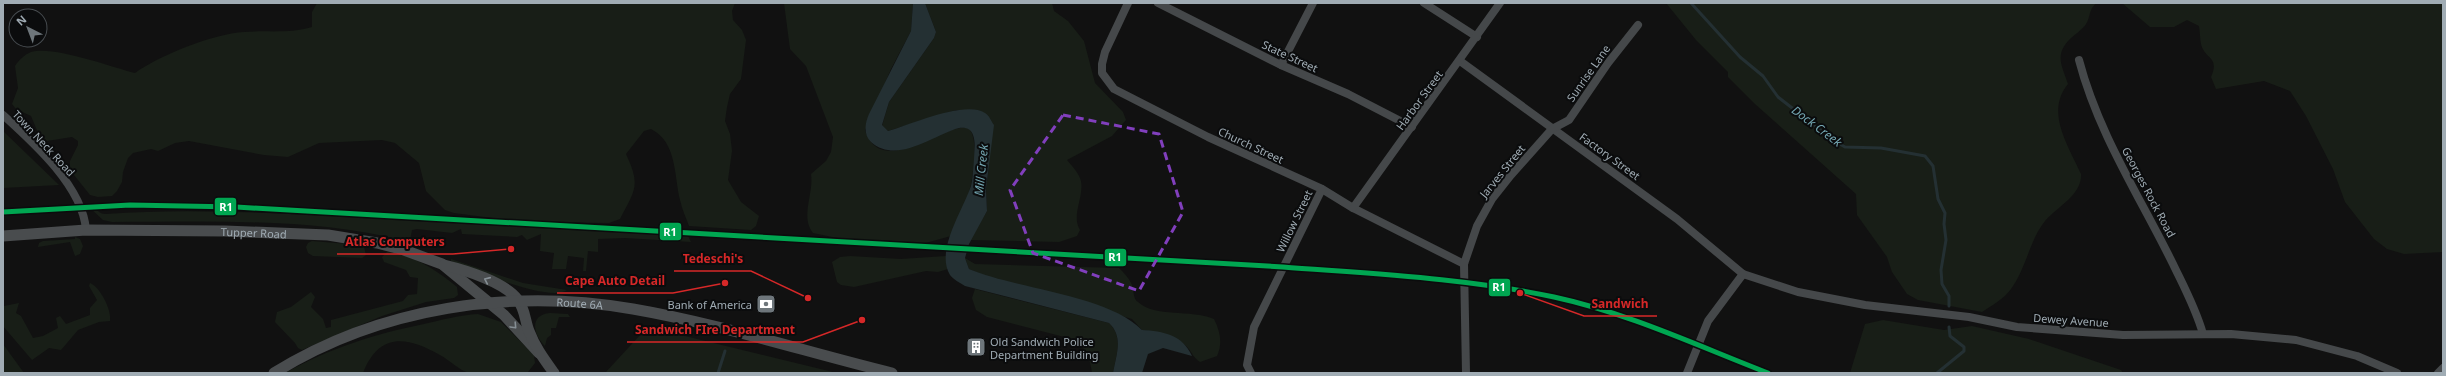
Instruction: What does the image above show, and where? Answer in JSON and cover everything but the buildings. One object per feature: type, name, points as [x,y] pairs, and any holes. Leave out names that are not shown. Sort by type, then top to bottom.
[{"type":"main road","name":"Tupper Road","points":[[3,236],[86,230],[225,231],[328,235],[396,247],[442,264],[486,302],[504,315],[539,353]]},
{"type":"main road","points":[[442,264],[470,273],[501,286],[519,301],[528,329],[539,353],[554,373]]},
{"type":"main road","name":"Route 6A","points":[[274,373],[299,359],[362,331],[432,311],[486,302],[519,301],[578,302],[646,311],[892,373]]},
{"type":"street","name":"Church Street","points":[[1128,3],[1105,52],[1102,64],[1102,73],[1114,88],[1208,137],[1322,189],[1353,208],[1464,264]]},
{"type":"street","name":"State Street","points":[[1158,3],[1281,65],[1348,94],[1412,127]]},
{"type":"street","points":[[1281,65],[1313,3]]},
{"type":"street","points":[[1424,3],[1477,37]]},
{"type":"street","name":"Harbor Street","points":[[1353,208],[1500,3]]},
{"type":"street","name":"Sunrise Lane","points":[[1552,129],[1570,120],[1608,62],[1638,25]]},
{"type":"street","name":"Factory Street","points":[[1460,60],[1671,215],[1743,274]]},
{"type":"street","name":"Georges Rock Road","points":[[2079,60],[2097,117],[2162,242],[2198,316],[2203,334]]},
{"type":"street","name":"Town Neck Road","points":[[3,115],[52,165],[67,184],[83,212],[86,230]]},
{"type":"street","name":"Jarves Street","points":[[1466,373],[1464,264],[1477,226],[1492,200],[1552,129]]},
{"type":"street","name":"Willow Street","points":[[1251,373],[1247,365],[1254,327],[1322,189]]},
{"type":"street","points":[[1687,373],[1708,321],[1743,274]]},
{"type":"street","name":"Dewey Avenue","points":[[1743,274],[1798,292],[1865,305],[1969,317],[2017,327],[2123,335],[2203,334],[2296,340],[2357,356],[2396,373]]},
{"type":"street","points":[[2438,373],[2443,368]]},
{"type":"highlighted area","points":[[1063,115],[1159,134],[1183,212],[1139,291],[1033,253],[1010,190]]},
{"type":"shaded area","points":[[317,3],[735,3],[732,11],[733,20],[742,30],[746,40],[741,79],[730,94],[725,121],[730,134],[732,151],[728,180],[741,202],[759,216],[756,226],[751,230],[689,226],[681,203],[670,151],[666,142],[651,129],[644,131],[626,154],[634,174],[635,181],[632,194],[620,219],[609,223],[524,222],[454,213],[445,210],[426,191],[419,163],[395,143],[382,140],[319,143],[288,157],[264,155],[189,141],[175,143],[158,151],[151,149],[133,153],[128,158],[123,172],[122,182],[117,191],[112,196],[98,197],[90,195],[70,170],[70,161],[78,145],[78,141],[72,137],[47,141],[39,135],[31,116],[16,109],[12,104],[18,88],[15,66],[22,58],[31,52],[53,51],[135,73],[158,59],[187,46],[217,37],[253,31],[287,31],[312,27],[312,12]]},
{"type":"shaded area","points":[[784,3],[913,3],[911,31],[891,69],[865,130],[873,144],[884,150],[898,150],[912,146],[955,129],[966,128],[970,131],[973,136],[974,144],[971,185],[951,236],[922,244],[882,240],[847,240],[813,233],[809,226],[807,212],[811,189],[811,174],[826,161],[831,152],[833,137],[806,66],[790,49]]},
{"type":"shaded area","points":[[925,3],[1052,3],[1054,11],[1068,21],[1084,41],[1095,83],[1123,112],[1126,120],[1112,136],[1067,160],[1077,172],[1081,181],[1081,194],[1077,212],[1080,230],[1077,236],[1059,242],[970,240],[987,211],[986,189],[989,166],[979,110],[956,110],[888,131],[882,126],[889,102],[934,38],[936,32]]},
{"type":"shaded area","points":[[1666,3],[2097,3],[2092,8],[2086,24],[2065,45],[2061,56],[2062,66],[2068,84],[2061,95],[2058,106],[2059,117],[2065,140],[2081,174],[2078,188],[2040,228],[2035,236],[2016,281],[2008,293],[1997,302],[1982,312],[1918,300],[1907,294],[1892,272],[1887,257],[1857,215],[1856,194],[1755,104],[1728,77],[1728,72],[1696,40]]},
{"type":"shaded area","points":[[2122,3],[2443,3],[2443,252],[2404,254],[2387,249],[2374,239],[2345,202],[2333,169],[2306,116],[2290,91],[2264,81],[2216,89],[2211,77],[2214,65],[2201,44],[2199,26],[2187,20],[2174,27],[2150,27]]},
{"type":"shaded area","points":[[3,131],[59,185],[3,188]]},
{"type":"shaded area","points":[[90,208],[104,214],[197,211],[289,214],[519,226],[688,236],[691,242],[625,238],[598,239],[598,252],[588,251],[586,271],[583,271],[584,258],[568,256],[566,269],[552,269],[554,253],[540,251],[541,234],[527,240],[522,235],[517,237],[462,234],[461,229],[452,233],[417,229],[412,230],[410,240],[404,241],[370,233],[297,224],[260,222],[112,222],[103,220]]},
{"type":"shaded area","points":[[75,237],[80,239],[83,246],[80,254],[75,256],[70,242],[38,247],[39,243],[43,241],[75,239]]},
{"type":"shaded area","points":[[312,241],[360,245],[364,247],[366,255],[362,258],[313,256],[308,253],[306,247],[308,243]]},
{"type":"shaded area","points":[[387,252],[406,256],[424,264],[442,275],[457,287],[458,295],[454,298],[426,302],[382,316],[302,350],[298,348],[275,322],[277,312],[291,307],[311,292],[315,297],[311,307],[323,319],[326,328],[331,327],[331,320],[403,301],[408,295],[417,294],[418,278],[410,277],[406,270],[384,262],[382,257]]},
{"type":"shaded area","points":[[850,256],[901,259],[946,256],[948,269],[938,272],[926,271],[854,287],[841,285],[837,282],[832,262],[840,257]]},
{"type":"shaded area","points":[[965,258],[975,264],[1119,268],[1131,282],[1136,301],[1145,307],[1164,312],[1195,314],[1214,319],[1220,337],[1219,351],[1217,356],[1200,362],[1194,357],[1185,344],[1160,333],[1142,330],[1132,319],[988,277],[969,269]]},
{"type":"shaded area","points":[[451,259],[523,283],[567,290],[558,293],[528,289],[475,271],[451,261]]},
{"type":"shaded area","points":[[90,283],[98,289],[104,299],[109,311],[110,321],[99,322],[78,330],[61,350],[49,348],[32,360],[3,326],[3,303],[4,306],[19,303],[16,313],[21,316],[33,338],[43,336],[58,328],[56,318],[60,316],[66,324],[90,315],[90,308],[97,300],[89,286]]},
{"type":"shaded area","points":[[975,289],[1109,323],[1114,328],[1118,340],[1113,373],[1092,373],[1087,355],[1083,347],[1076,340],[987,317],[976,310],[972,298]]},
{"type":"shaded area","points":[[478,314],[501,322],[534,355],[535,363],[528,372],[498,374],[469,373],[428,349],[416,344],[395,342],[386,344],[377,350],[363,373],[285,373],[319,356],[370,337],[444,319]]},
{"type":"shaded area","points":[[543,314],[568,314],[570,317],[559,317],[556,328],[551,328],[551,335],[547,338],[545,346],[538,336],[535,326],[539,317]]},
{"type":"shaded area","points":[[1883,320],[1944,330],[1972,326],[2029,339],[2121,370],[2123,373],[1850,373],[1865,324]]},
{"type":"shaded area","points":[[656,329],[837,373],[605,373],[642,333]]},
{"type":"shaded area","points":[[3,344],[24,373],[3,373]]},
{"type":"water","name":"Mill Creek","points":[[913,3],[925,3],[936,32],[934,38],[889,102],[882,125],[888,131],[937,115],[964,109],[976,110],[985,113],[994,125],[986,189],[987,211],[969,244],[965,258],[969,269],[989,276],[1085,301],[1107,309],[1127,318],[1142,330],[1165,333],[1178,339],[1188,349],[1192,356],[1163,348],[1148,354],[1142,373],[1113,373],[1118,340],[1114,328],[1109,323],[965,286],[950,275],[946,265],[948,243],[971,186],[973,176],[975,147],[974,138],[971,131],[964,128],[959,128],[927,142],[903,150],[881,148],[868,139],[866,132],[866,121],[869,114],[911,31]]},
{"type":"waterway","name":"Dock Creek","points":[[1691,3],[1740,57],[1763,76],[1778,97],[1836,142],[1845,147],[1881,148],[1925,156],[1933,166],[1938,199],[1945,213],[1944,224],[1946,240],[1941,270],[1942,284],[1949,296],[1949,306]]},
{"type":"waterway","name":"Dock Creek","points":[[1937,373],[1964,351],[1964,347],[1950,336],[1949,327]]},
{"type":"waterway","points":[[718,373],[725,351]]},
{"type":"transit line","name":"R1","points":[[3,212],[130,205],[236,207],[1283,267],[1453,281],[1521,291],[1582,304],[1636,321],[1768,373]]},
{"type":"place","name":"Atlas Computers","points":[[511,249]]},
{"type":"place","name":"Cape Auto Detail","points":[[725,283]]},
{"type":"place","name":"Sandwich","points":[[1520,293]]},
{"type":"place","name":"Tedeschi's","points":[[808,298]]},
{"type":"place","name":"Bank of America","points":[[766,304]]},
{"type":"place","name":"Sandwich FIre Department","points":[[862,320]]},
{"type":"place","name":"Old Sandwich Police Department Building","points":[[976,347]]}]
